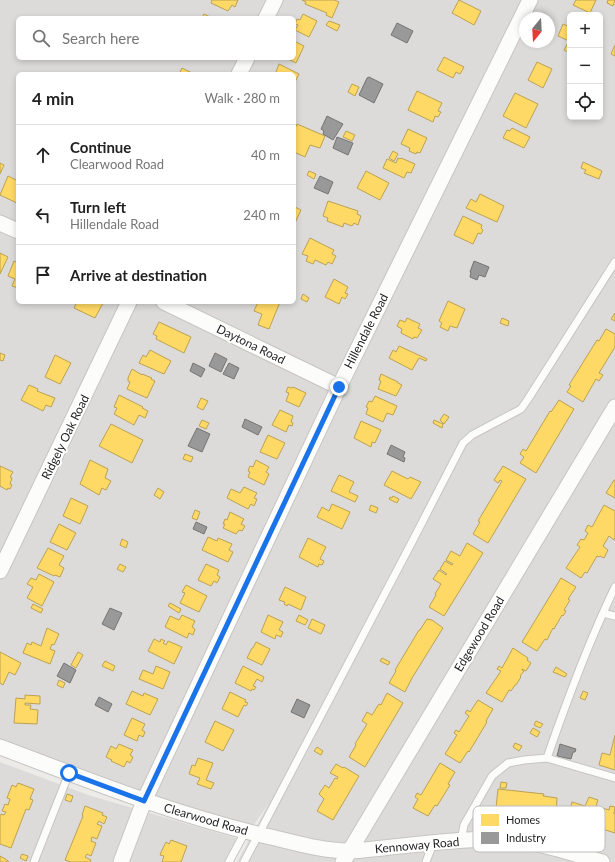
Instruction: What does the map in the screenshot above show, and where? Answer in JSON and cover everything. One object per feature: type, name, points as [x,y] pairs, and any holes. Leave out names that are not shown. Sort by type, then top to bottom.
[{"type":"street","points":[[267,16],[275,0]]},
{"type":"street","name":"Hillendale Road","points":[[121,862],[144,801],[339,387],[530,0]]},
{"type":"street","points":[[241,72],[246,60]]},
{"type":"street","points":[[0,222],[16,230]]},
{"type":"street","name":"Ridgely Oak Road","points":[[0,571],[129,304]]},
{"type":"street","name":"Daytona Road","points":[[168,304],[339,387]]},
{"type":"street","name":"Edgewood Road","points":[[346,857],[615,407]]},
{"type":"street","name":"Clearwood Road","points":[[0,747],[144,801],[200,819],[252,833],[323,848],[346,857]]},
{"type":"street","name":"Kennoway Road","points":[[346,857],[433,843],[473,840]]},
{"type":"street","name":"Kennoway Road","points":[[568,852],[602,862]]},
{"type":"lane","points":[[229,862],[252,833],[338,682],[463,443],[472,435],[521,409],[533,393],[615,262]]},
{"type":"lane","points":[[547,758],[568,696],[615,588]]},
{"type":"lane","points":[[603,613],[615,616]]},
{"type":"lane","points":[[475,806],[492,776],[508,763],[547,758],[615,778]]},
{"type":"lane","points":[[34,862],[69,773]]},
{"type":"lane","points":[[461,841],[464,825],[473,809]]},
{"type":"lane","points":[[244,862],[252,833]]},
{"type":"lane","points":[[426,862],[433,843]]},
{"type":"shaded area","points":[[0,0],[615,0],[615,862],[237,862],[269,803],[251,829],[162,800],[0,739]]},
{"type":"shaded area","points":[[0,762],[88,795],[242,840],[230,862],[0,862]]},
{"type":"building: Homes","points":[[212,0],[238,0],[235,7],[232,5],[228,11],[211,3]]},
{"type":"building: Homes","points":[[302,0],[334,0],[339,2],[332,18],[326,15],[327,13],[305,4],[306,2]]},
{"type":"building: Homes","points":[[459,0],[481,11],[474,25],[452,13]]},
{"type":"building: Homes","points":[[576,0],[596,0],[590,12],[573,5]]},
{"type":"building: Homes","points":[[608,0],[615,0],[613,6],[607,3]]},
{"type":"building: Homes","points":[[303,14],[317,21],[309,37],[296,30],[298,25],[296,24],[296,22],[297,19],[300,20]]},
{"type":"building: Homes","points":[[329,21],[340,25],[337,31],[326,25]]},
{"type":"building: Homes","points":[[563,24],[567,26],[567,40],[558,36]]},
{"type":"building: Homes","points":[[296,42],[304,46],[296,63],[290,60],[296,60]]},
{"type":"building: Homes","points":[[567,45],[567,52],[564,50]]},
{"type":"building: Homes","points":[[615,45],[615,56],[611,54]]},
{"type":"building: Homes","points":[[444,57],[464,67],[460,74],[456,72],[453,78],[437,70]]},
{"type":"building: Homes","points":[[537,62],[552,69],[543,88],[528,80]]},
{"type":"building: Homes","points":[[279,64],[295,72],[276,72]]},
{"type":"building: Homes","points":[[182,68],[190,72],[180,72]]},
{"type":"building: Homes","points":[[296,72],[299,74],[296,80]]},
{"type":"building: Homes","points":[[352,84],[359,87],[355,96],[348,92]]},
{"type":"building: Homes","points":[[417,91],[442,103],[438,111],[441,112],[438,117],[435,116],[433,122],[408,110]]},
{"type":"building: Homes","points":[[515,93],[538,104],[526,128],[503,116]]},
{"type":"building: Homes","points":[[297,124],[325,136],[320,148],[310,145],[305,157],[296,153]]},
{"type":"building: Homes","points":[[512,128],[530,137],[524,148],[503,138],[507,130],[510,131]]},
{"type":"building: Homes","points":[[408,129],[427,138],[420,153],[417,152],[416,154],[409,151],[410,148],[401,144]]},
{"type":"building: Homes","points":[[346,131],[355,135],[352,141],[343,137]]},
{"type":"building: Homes","points":[[393,151],[398,154],[394,161],[389,158]]},
{"type":"building: Homes","points":[[398,158],[415,164],[411,173],[407,172],[404,178],[383,168],[387,159],[396,163]]},
{"type":"building: Homes","points":[[583,162],[602,171],[599,179],[584,173],[586,170],[581,168]]},
{"type":"building: Homes","points":[[0,163],[4,165],[0,174]]},
{"type":"building: Homes","points":[[309,171],[316,174],[314,179],[307,175]]},
{"type":"building: Homes","points":[[366,171],[389,183],[380,200],[357,188]]},
{"type":"building: Homes","points":[[8,176],[16,180],[16,203],[0,195]]},
{"type":"building: Homes","points":[[480,194],[504,206],[497,222],[466,208],[471,199],[476,202]]},
{"type":"building: Homes","points":[[328,201],[358,211],[357,214],[361,216],[358,225],[354,223],[352,226],[344,223],[343,227],[327,221],[328,218],[323,216]]},
{"type":"building: Homes","points":[[296,208],[301,210],[296,221]]},
{"type":"building: Homes","points":[[463,216],[482,225],[481,228],[483,230],[481,234],[478,233],[473,244],[454,235]]},
{"type":"building: Homes","points":[[310,238],[334,250],[332,254],[336,256],[332,264],[328,262],[326,265],[315,260],[313,264],[306,261],[308,256],[302,254]]},
{"type":"building: Homes","points":[[0,253],[8,257],[0,274]]},
{"type":"building: Homes","points":[[14,261],[16,262],[16,287],[12,286],[15,279],[8,276]]},
{"type":"building: Homes","points":[[334,279],[348,287],[345,293],[348,294],[345,299],[342,297],[339,304],[325,297]]},
{"type":"building: Homes","points":[[303,294],[309,298],[307,302],[301,299]]},
{"type":"building: Homes","points":[[448,301],[465,309],[457,328],[450,326],[448,331],[440,327],[442,323],[439,321]]},
{"type":"building: Homes","points":[[76,304],[102,304],[95,318],[74,308]]},
{"type":"building: Homes","points":[[257,304],[279,304],[269,329],[258,325],[262,314],[254,311]]},
{"type":"building: Homes","points":[[615,313],[615,321],[611,319]]},
{"type":"building: Homes","points":[[407,318],[420,324],[418,328],[422,330],[417,338],[414,337],[413,339],[401,333],[402,329],[397,326],[400,320],[405,322]]},
{"type":"building: Homes","points":[[502,318],[509,321],[508,326],[500,323]]},
{"type":"building: Homes","points":[[159,322],[191,337],[184,353],[156,339],[157,336],[153,334]]},
{"type":"building: Homes","points":[[606,329],[615,334],[615,347],[599,373],[603,375],[599,381],[596,379],[583,402],[567,392],[571,386],[569,385],[597,340],[599,341]]},
{"type":"building: Homes","points":[[399,346],[427,359],[426,361],[419,358],[412,370],[389,358],[393,350],[396,352]]},
{"type":"building: Homes","points":[[150,350],[171,361],[164,374],[139,363],[143,355],[146,357]]},
{"type":"building: Homes","points":[[0,353],[5,355],[3,361],[0,360]]},
{"type":"building: Homes","points":[[55,355],[71,363],[60,384],[45,377]]},
{"type":"building: Homes","points":[[132,369],[142,375],[152,378],[151,379],[155,381],[147,398],[127,389],[130,382],[128,381],[128,378]]},
{"type":"building: Homes","points":[[381,374],[402,385],[396,396],[378,389],[381,381],[379,380]]},
{"type":"building: Homes","points":[[29,385],[38,389],[37,391],[55,398],[51,407],[46,405],[43,411],[21,400]]},
{"type":"building: Homes","points":[[288,387],[293,387],[306,393],[299,407],[286,401],[289,393],[286,392]]},
{"type":"building: Homes","points":[[119,395],[148,411],[145,418],[139,415],[134,425],[114,414],[117,408],[114,407]]},
{"type":"building: Homes","points":[[375,396],[397,406],[393,415],[387,413],[383,422],[366,414],[368,408],[366,407],[369,401],[372,402]]},
{"type":"building: Homes","points":[[201,398],[208,401],[203,410],[197,407]]},
{"type":"building: Homes","points":[[559,400],[574,409],[536,473],[520,463],[524,457],[520,454],[523,449],[526,451],[550,411],[551,412]]},
{"type":"building: Homes","points":[[280,410],[293,416],[291,422],[293,423],[292,426],[289,425],[286,432],[272,425]]},
{"type":"building: Homes","points":[[444,414],[449,417],[444,424],[440,420]]},
{"type":"building: Homes","points":[[202,420],[209,423],[206,429],[199,426]]},
{"type":"building: Homes","points":[[434,420],[443,424],[442,428],[433,423]]},
{"type":"building: Homes","points":[[361,421],[381,430],[375,443],[372,442],[371,447],[354,438]]},
{"type":"building: Homes","points":[[111,424],[143,440],[132,463],[99,446]]},
{"type":"building: Homes","points":[[268,435],[285,443],[277,459],[260,452]]},
{"type":"building: Homes","points":[[185,454],[193,457],[191,462],[183,459]]},
{"type":"building: Homes","points":[[90,460],[108,469],[105,478],[111,481],[106,490],[102,488],[99,495],[80,484]]},
{"type":"building: Homes","points":[[256,460],[269,467],[266,472],[269,474],[264,485],[248,477],[250,466],[253,467]]},
{"type":"building: Homes","points":[[0,466],[13,472],[10,477],[12,478],[10,484],[12,485],[10,489],[8,488],[7,490],[0,486]]},
{"type":"building: Homes","points":[[503,466],[526,479],[488,543],[473,534],[480,522],[478,521],[502,481],[500,480],[498,483],[494,480]]},
{"type":"building: Homes","points":[[392,471],[408,479],[410,477],[421,482],[411,499],[384,485]]},
{"type":"building: Homes","points":[[339,475],[354,482],[349,492],[358,496],[355,502],[331,491]]},
{"type":"building: Homes","points":[[615,480],[615,498],[606,493]]},
{"type":"building: Homes","points":[[244,487],[257,493],[254,498],[257,499],[254,506],[251,504],[248,509],[227,498],[231,489],[240,493]]},
{"type":"building: Homes","points":[[158,488],[164,492],[160,499],[154,495]]},
{"type":"building: Homes","points":[[393,496],[399,499],[397,503],[389,499]]},
{"type":"building: Homes","points":[[71,498],[88,506],[80,524],[63,516]]},
{"type":"building: Homes","points":[[332,504],[350,512],[342,529],[317,517],[322,507],[329,511]]},
{"type":"building: Homes","points":[[371,505],[378,508],[376,513],[369,510]]},
{"type":"building: Homes","points":[[604,505],[615,511],[615,537],[614,540],[609,536],[603,546],[608,550],[604,558],[597,556],[587,573],[585,572],[581,578],[566,568],[580,547],[577,545],[581,539],[584,540],[588,533],[585,531],[588,525],[592,527]]},
{"type":"building: Homes","points":[[195,510],[200,512],[197,520],[192,518]]},
{"type":"building: Homes","points":[[230,512],[244,519],[241,524],[245,526],[242,531],[239,530],[236,534],[223,528],[225,519],[227,520]]},
{"type":"building: Homes","points":[[59,524],[76,533],[67,550],[50,542]]},
{"type":"building: Homes","points":[[208,537],[217,541],[218,538],[232,544],[229,550],[233,552],[228,562],[202,550]]},
{"type":"building: Homes","points":[[308,538],[326,547],[320,559],[324,561],[322,565],[319,564],[318,567],[299,557]]},
{"type":"building: Homes","points":[[122,539],[128,542],[126,548],[120,545]]},
{"type":"building: Homes","points":[[467,543],[483,553],[444,616],[429,607],[441,584],[433,579],[439,570],[446,575],[447,574],[440,569],[445,561],[452,565],[453,564],[446,560],[451,551],[460,556]]},
{"type":"building: Homes","points":[[48,548],[64,556],[59,565],[64,568],[60,577],[54,576],[37,568]]},
{"type":"building: Homes","points":[[120,564],[126,567],[123,572],[117,569]]},
{"type":"building: Homes","points":[[206,564],[219,570],[217,575],[220,577],[217,583],[214,581],[211,586],[198,580]]},
{"type":"building: Homes","points":[[39,574],[54,582],[42,606],[27,598],[33,587],[27,584],[31,578],[36,580]]},
{"type":"building: Homes","points":[[561,578],[576,587],[568,599],[570,600],[564,610],[566,611],[563,616],[562,615],[554,629],[553,628],[547,640],[545,639],[537,651],[522,642]]},
{"type":"building: Homes","points":[[186,585],[207,596],[199,612],[180,603],[185,593],[182,592]]},
{"type":"building: Homes","points":[[285,587],[306,597],[301,610],[288,604],[287,606],[284,604],[285,602],[279,600]]},
{"type":"building: Homes","points":[[170,603],[181,609],[179,613],[168,606]]},
{"type":"building: Homes","points":[[33,604],[43,609],[41,613],[31,608]]},
{"type":"building: Homes","points":[[182,615],[195,621],[192,627],[195,629],[193,635],[189,633],[187,638],[165,627],[170,616],[179,620]]},
{"type":"building: Homes","points":[[268,615],[283,622],[279,630],[283,632],[281,637],[276,635],[275,639],[261,632]]},
{"type":"building: Homes","points":[[299,615],[308,620],[305,625],[296,621]]},
{"type":"building: Homes","points":[[312,619],[325,625],[321,634],[308,628]]},
{"type":"building: Homes","points":[[427,619],[432,620],[443,628],[405,692],[389,683],[396,671],[395,670]]},
{"type":"building: Homes","points":[[47,628],[59,634],[54,645],[52,644],[50,649],[55,651],[50,664],[23,653],[27,643],[31,645],[32,642],[41,646]]},
{"type":"building: Homes","points":[[154,639],[160,642],[161,639],[165,641],[163,643],[166,645],[168,641],[182,647],[174,664],[148,651]]},
{"type":"building: Homes","points":[[256,642],[270,649],[262,665],[247,658]]},
{"type":"building: Homes","points":[[513,648],[528,658],[527,660],[531,663],[526,671],[522,669],[524,671],[520,676],[521,677],[511,691],[509,690],[502,702],[486,693],[501,671],[497,669],[499,666],[502,668]]},
{"type":"building: Homes","points":[[0,652],[21,663],[15,675],[9,672],[3,685],[0,683]]},
{"type":"building: Homes","points":[[78,652],[83,655],[76,668],[71,665]]},
{"type":"building: Homes","points":[[382,658],[390,662],[388,665],[380,661]]},
{"type":"building: Homes","points":[[105,661],[115,666],[113,671],[102,666]]},
{"type":"building: Homes","points":[[156,666],[170,672],[163,689],[139,679],[143,670],[153,674]]},
{"type":"building: Homes","points":[[243,666],[264,677],[262,682],[257,679],[253,686],[256,687],[254,690],[252,689],[251,691],[235,683]]},
{"type":"building: Homes","points":[[556,667],[567,674],[565,677],[553,672]]},
{"type":"building: Homes","points":[[59,680],[65,683],[63,688],[57,685]]},
{"type":"building: Homes","points":[[132,691],[143,696],[144,693],[158,699],[150,715],[126,704]]},
{"type":"building: Homes","points":[[583,691],[588,693],[585,700],[580,698]]},
{"type":"building: Homes","points":[[230,692],[246,700],[245,702],[248,703],[246,706],[244,705],[238,717],[222,709]]},
{"type":"building: Homes","points":[[387,693],[403,703],[365,767],[349,757],[367,724],[362,721],[367,712],[372,715],[379,704],[381,705]]},
{"type":"building: Homes","points":[[25,695],[40,696],[40,704],[25,703],[25,705],[31,705],[30,709],[38,710],[37,724],[14,723],[16,698],[25,699]]},
{"type":"building: Homes","points":[[478,700],[493,709],[469,752],[468,751],[460,763],[445,754],[457,735],[454,733],[456,730],[459,732],[469,716],[465,713],[467,710],[470,712]]},
{"type":"building: Homes","points":[[132,718],[145,724],[142,730],[145,732],[143,737],[139,735],[137,741],[124,735]]},
{"type":"building: Homes","points":[[215,721],[234,730],[223,751],[205,742]]},
{"type":"building: Homes","points":[[536,721],[543,724],[540,728],[534,725]]},
{"type":"building: Homes","points":[[533,728],[540,732],[537,737],[530,733]]},
{"type":"building: Homes","points":[[615,735],[615,770],[599,765],[602,753],[610,755]]},
{"type":"building: Homes","points":[[515,743],[522,746],[519,751],[513,747]]},
{"type":"building: Homes","points":[[119,744],[133,750],[130,755],[133,757],[130,763],[127,761],[124,767],[106,757],[111,746],[116,749]]},
{"type":"building: Homes","points":[[317,747],[323,751],[321,755],[314,751]]},
{"type":"building: Homes","points":[[198,758],[213,763],[206,780],[214,783],[211,789],[197,784],[200,778],[189,774],[192,765],[195,766]]},
{"type":"building: Homes","points":[[440,763],[455,772],[448,784],[450,785],[437,806],[435,805],[428,816],[413,808],[418,799],[415,797],[417,793],[421,795]]},
{"type":"building: Homes","points":[[336,764],[359,776],[333,820],[317,811],[324,799],[319,794],[325,785],[329,788],[335,778],[337,779],[338,777],[330,773]]},
{"type":"building: Homes","points":[[501,782],[507,783],[506,788],[500,788]]},
{"type":"building: Homes","points":[[18,783],[34,789],[30,799],[33,800],[29,810],[26,809],[11,848],[0,844],[0,816],[1,814],[4,815],[6,812],[2,811],[5,804],[8,805],[10,799],[7,798],[12,785],[16,787]]},
{"type":"building: Homes","points":[[498,789],[544,794],[543,796],[557,798],[557,806],[496,806]]},
{"type":"building: Homes","points":[[67,794],[73,796],[71,802],[65,800]]},
{"type":"building: Homes","points":[[589,797],[598,800],[596,806],[585,806]]},
{"type":"building: Homes","points":[[572,802],[585,806],[571,806]]},
{"type":"building: Homes","points":[[85,806],[103,813],[102,815],[107,817],[104,824],[99,821],[97,824],[102,826],[97,839],[92,837],[91,841],[96,843],[91,856],[87,854],[85,857],[91,860],[90,862],[71,862],[65,860],[83,816]]},
{"type":"building: Homes","points":[[610,806],[615,807],[615,833],[605,830],[605,809],[609,810]]},
{"type":"building: Homes","points":[[171,840],[187,846],[181,862],[162,862],[164,856],[160,855],[166,842],[169,844]]},
{"type":"building: Homes","points":[[22,854],[28,856],[26,861],[20,858]]},
{"type":"building: Homes","points":[[0,856],[7,860],[9,862],[0,862]]},
{"type":"building: Industry","points":[[397,23],[413,31],[407,43],[391,35]]},
{"type":"building: Industry","points":[[369,77],[383,84],[374,103],[359,95],[367,78]]},
{"type":"building: Industry","points":[[327,116],[343,124],[333,140],[323,134],[324,131],[321,129]]},
{"type":"building: Industry","points":[[337,137],[353,143],[348,155],[333,148]]},
{"type":"building: Industry","points":[[320,176],[333,182],[328,194],[314,188]]},
{"type":"building: Industry","points":[[474,261],[489,267],[485,277],[479,275],[477,280],[470,277],[470,272]]},
{"type":"building: Industry","points":[[215,353],[227,359],[221,372],[209,366]]},
{"type":"building: Industry","points":[[193,363],[205,369],[201,377],[190,371]]},
{"type":"building: Industry","points":[[229,363],[239,368],[234,379],[223,374]]},
{"type":"building: Industry","points":[[245,419],[262,427],[258,435],[242,427]]},
{"type":"building: Industry","points":[[197,428],[210,434],[202,452],[188,446]]},
{"type":"building: Industry","points":[[391,445],[405,452],[403,457],[405,458],[404,462],[387,454]]},
{"type":"building: Industry","points":[[196,522],[207,527],[204,534],[193,529]]},
{"type":"building: Industry","points":[[110,608],[122,613],[114,630],[102,624]]},
{"type":"building: Industry","points":[[64,663],[76,670],[70,683],[57,676]]},
{"type":"building: Industry","points":[[99,697],[112,704],[108,712],[95,705]]},
{"type":"building: Industry","points":[[297,699],[310,705],[304,718],[291,712]]},
{"type":"building: Industry","points":[[560,744],[576,749],[575,752],[573,752],[571,759],[557,756]]},
{"type":"route","points":[[69,773],[144,801],[339,387]]}]
